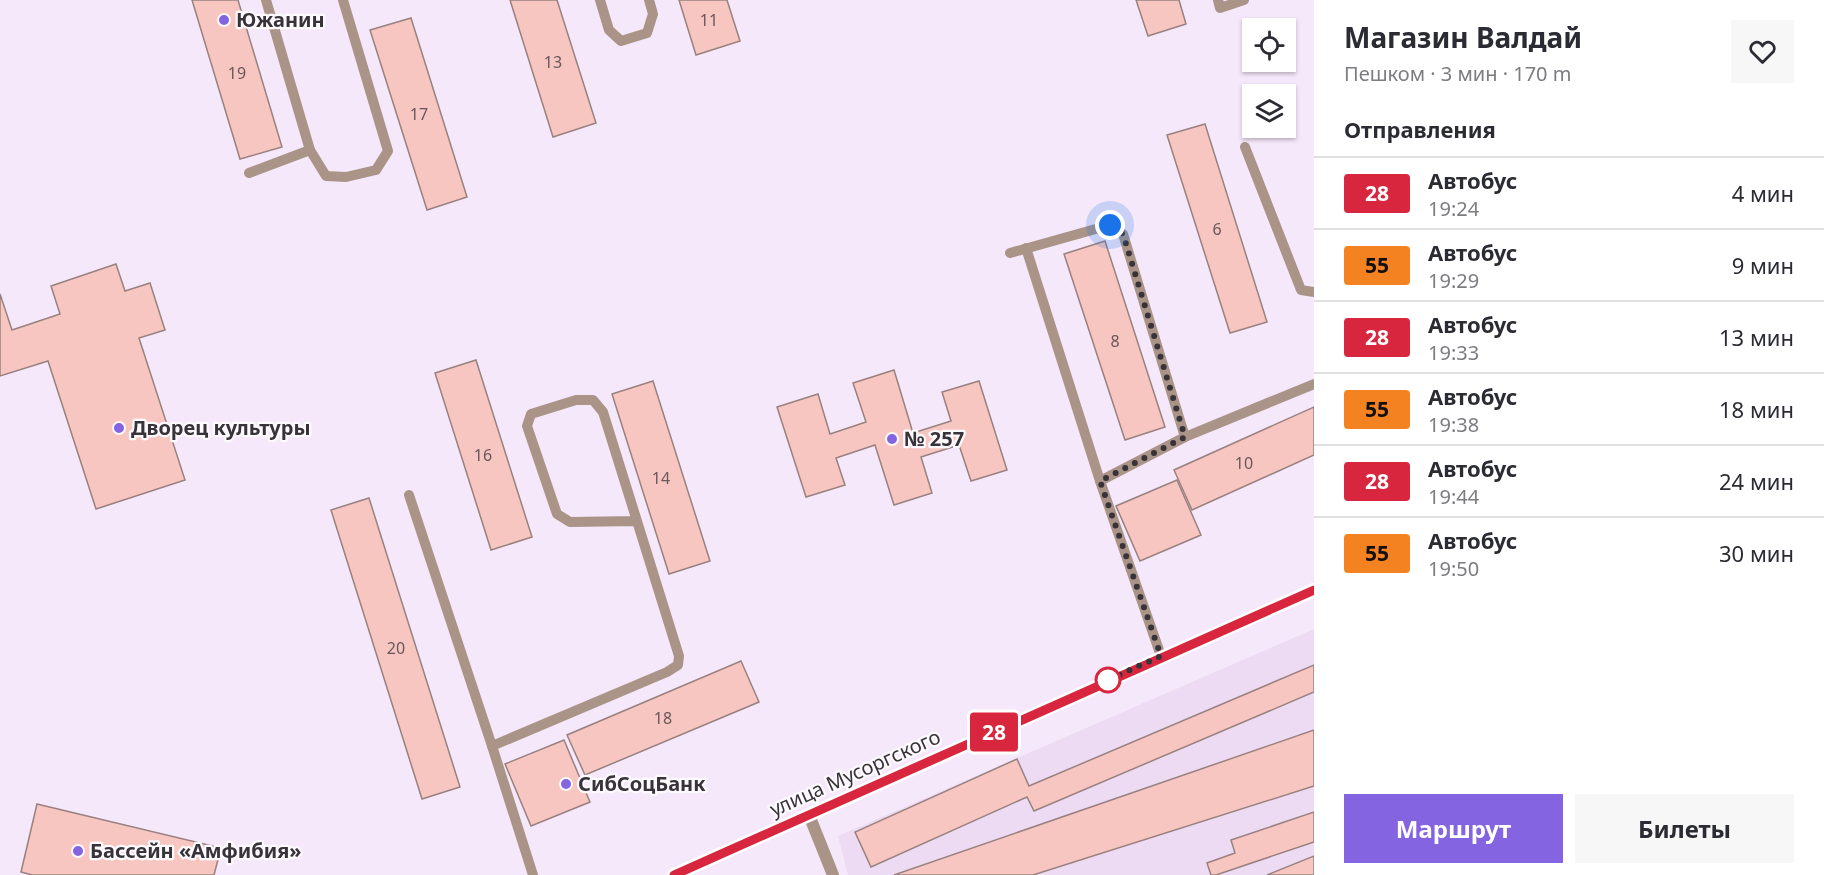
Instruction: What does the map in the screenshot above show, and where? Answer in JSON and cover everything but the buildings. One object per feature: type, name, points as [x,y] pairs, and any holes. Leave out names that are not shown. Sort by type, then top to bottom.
[{"type":"street","name":"улица Мусоргского","points":[[674,875],[1161,656],[1314,590]]},
{"type":"street","points":[[808,815],[834,875]]},
{"type":"lane","points":[[266,0],[310,150],[326,176],[346,177],[376,170],[388,151],[343,0]]},
{"type":"lane","points":[[600,0],[609,30],[621,41],[647,33],[653,14],[649,0]]},
{"type":"lane","points":[[1218,0],[1220,8],[1244,0]]},
{"type":"lane","points":[[1245,147],[1300,290],[1314,292]]},
{"type":"lane","points":[[249,173],[310,150]]},
{"type":"lane","points":[[1010,253],[1110,225],[1123,234],[1185,437]]},
{"type":"lane","points":[[1026,248],[1100,481],[1161,656]]},
{"type":"lane","points":[[1100,481],[1185,437],[1314,384]]},
{"type":"lane","points":[[492,746],[667,672],[678,665],[679,656],[637,521],[603,412],[593,400],[576,400],[531,414],[527,426],[557,514],[570,522],[637,521]]},
{"type":"lane","points":[[409,495],[533,875]]},
{"type":"shaded area","points":[[1314,629],[1314,875],[848,875],[838,836]]},
{"type":"bus line","name":"28","points":[[674,875],[1161,656],[1314,590]]},
{"type":"place","name":"Южанин","points":[[224,20]]},
{"type":"place","name":"Дворец культуры","points":[[119,428]]},
{"type":"place","name":"№ 257","points":[[892,439]]},
{"type":"place","name":"СибСоцБанк","points":[[566,784]]},
{"type":"place","name":"Бассейн «Амфибия»","points":[[78,851]]},
{"type":"route","points":[[1108,680],[1099,684],[1161,656],[1100,481],[1185,437],[1123,234],[1110,225]]}]
